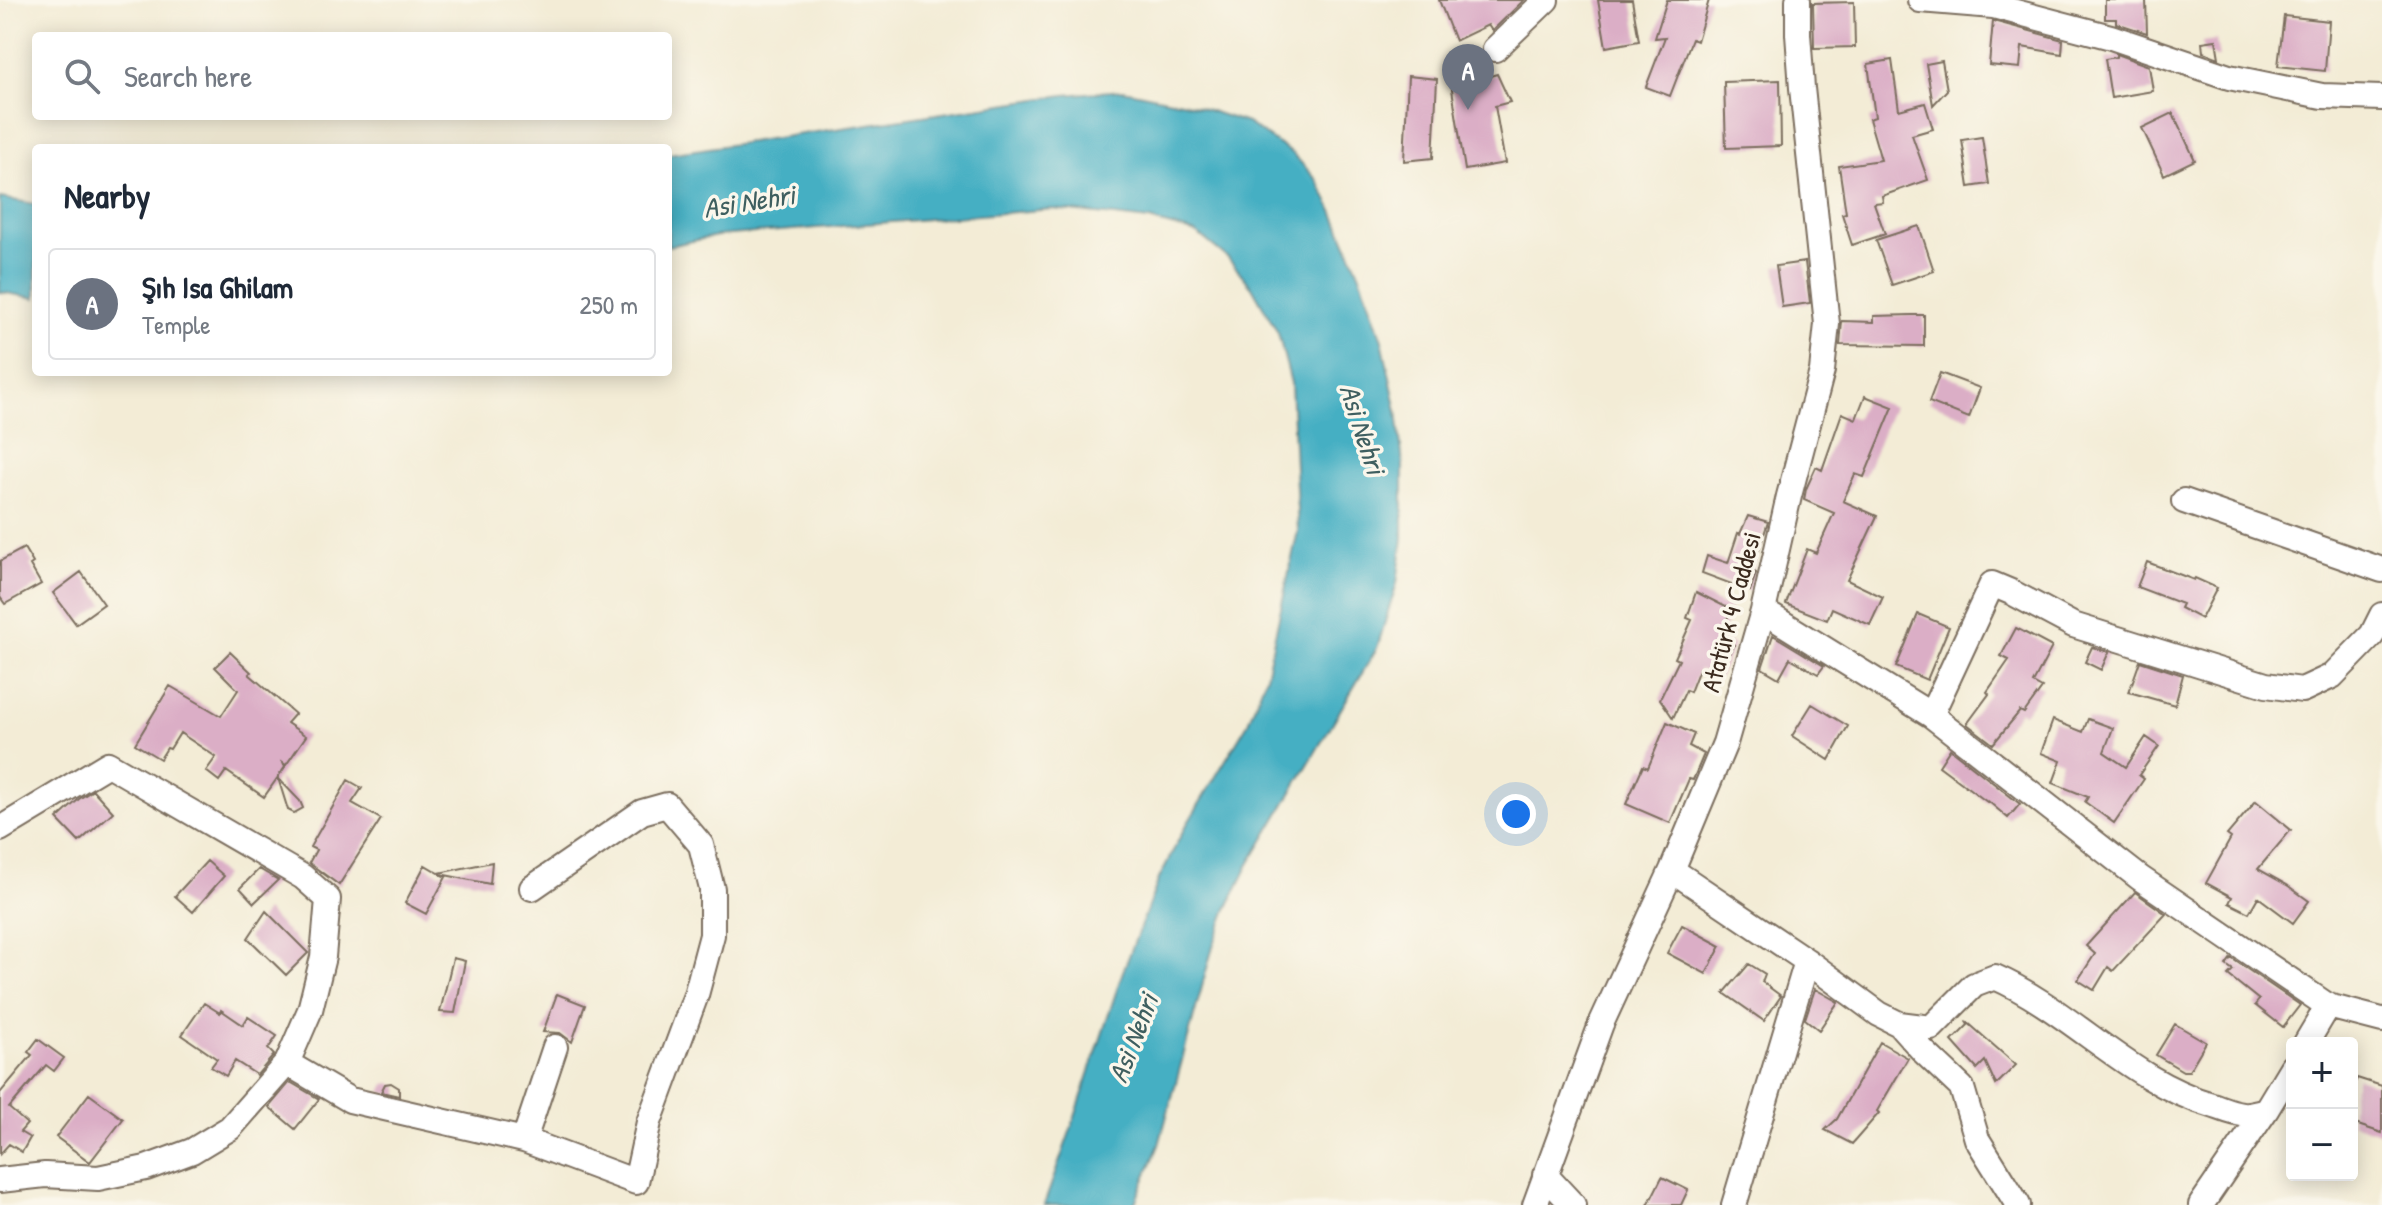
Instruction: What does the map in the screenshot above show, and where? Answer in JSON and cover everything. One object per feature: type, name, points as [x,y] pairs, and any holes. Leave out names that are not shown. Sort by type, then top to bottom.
[{"type":"street","points":[[1495,49],[1546,0]]},
{"type":"street","name":"Atatürk 4 Caddesi","points":[[1535,1205],[1601,1024],[1672,870],[1725,743],[1763,611],[1822,371],[1827,337],[1825,290],[1802,88],[1798,0]]},
{"type":"street","points":[[1920,0],[1993,3],[2111,37],[2229,77],[2322,96],[2382,98]]},
{"type":"street","points":[[2184,501],[2382,570]]},
{"type":"street","points":[[1931,715],[1992,584],[2073,625],[2266,685],[2302,690],[2332,676],[2372,635],[2382,615]]},
{"type":"street","points":[[1763,611],[1931,715],[2140,878],[2328,1006],[2382,1020]]},
{"type":"street","points":[[0,829],[108,764],[303,877],[328,899],[323,957],[310,1010],[287,1063],[230,1128],[192,1151],[146,1168],[98,1178],[45,1175],[0,1180]]},
{"type":"street","points":[[287,1063],[350,1100],[524,1140],[636,1182],[649,1122],[696,995],[712,935],[712,889],[701,845],[667,805],[642,812],[532,888]]},
{"type":"street","points":[[1672,870],[1879,1014],[1899,1024],[1931,1028],[1974,985],[1995,977],[2057,1012],[2131,1067],[2196,1100],[2243,1114],[2266,1110]]},
{"type":"street","points":[[1734,1205],[1807,961]]},
{"type":"street","points":[[2310,1037],[2328,1006]]},
{"type":"street","points":[[1899,1024],[1962,1088],[1977,1139],[2018,1205]]},
{"type":"street","points":[[524,1140],[555,1047]]},
{"type":"street","points":[[2201,1205],[2286,1077]]},
{"type":"street","points":[[1545,1175],[1573,1205]]},
{"type":"water","name":"Asi Nehri","points":[[1123,90],[1186,103],[1247,123],[1293,154],[1317,180],[1362,280],[1382,340],[1397,411],[1403,465],[1403,538],[1397,583],[1377,648],[1248,866],[1227,909],[1213,946],[1159,1145],[1134,1205],[1044,1205],[1122,974],[1159,879],[1183,831],[1248,723],[1266,676],[1298,531],[1291,383],[1278,333],[1252,287],[1228,258],[1197,233],[1149,220],[1053,209],[717,236],[672,245],[672,153],[1064,95]]},
{"type":"water","points":[[0,198],[32,203],[32,297],[0,292]]},
{"type":"building","points":[[1439,0],[1524,0],[1492,31],[1488,25],[1455,41]]},
{"type":"building","points":[[1598,0],[1632,0],[1639,41],[1606,47]]},
{"type":"building","points":[[1667,0],[1709,0],[1697,41],[1692,39],[1670,96],[1646,87],[1665,37],[1655,38]]},
{"type":"building","points":[[2105,0],[2146,0],[2147,33],[2116,23],[2116,19],[2105,19]]},
{"type":"building","points":[[1854,2],[1855,47],[1814,48],[1813,3]]},
{"type":"building","points":[[2284,16],[2329,21],[2325,71],[2278,66]]},
{"type":"building","points":[[1993,21],[2063,40],[2062,54],[2022,47],[2020,68],[1989,65]]},
{"type":"building","points":[[2216,40],[2219,58],[2203,52],[2202,42]]},
{"type":"building","points":[[1464,50],[1477,80],[1497,74],[1510,102],[1495,106],[1505,163],[1465,170],[1447,58]]},
{"type":"building","points":[[2116,54],[2149,66],[2153,91],[2111,98],[2105,59],[2116,57]]},
{"type":"building","points":[[1892,60],[1899,110],[1925,103],[1933,129],[1912,135],[1928,180],[1882,196],[1883,202],[1874,203],[1885,234],[1852,245],[1842,214],[1846,213],[1839,166],[1881,160],[1869,119],[1875,117],[1868,64]]},
{"type":"building","points":[[1942,61],[1947,90],[1933,105],[1926,64]]},
{"type":"building","points":[[1408,76],[1437,79],[1433,158],[1404,161]]},
{"type":"building","points":[[1780,80],[1781,146],[1726,148],[1724,82]]},
{"type":"building","points":[[2173,113],[2195,160],[2164,175],[2142,128]]},
{"type":"building","points":[[1982,137],[1989,184],[1969,187],[1962,140]]},
{"type":"building","points":[[1919,226],[1934,271],[1892,285],[1876,240]]},
{"type":"building","points":[[1805,262],[1810,303],[1782,307],[1776,266]]},
{"type":"building","points":[[1924,315],[1924,346],[1840,345],[1842,321],[1874,322],[1874,316]]},
{"type":"building","points":[[1940,373],[1980,388],[1969,418],[1929,402]]},
{"type":"building","points":[[1865,396],[1893,407],[1864,477],[1855,474],[1843,501],[1877,516],[1847,580],[1883,597],[1870,625],[1832,608],[1827,620],[1786,604],[1807,549],[1816,553],[1834,513],[1804,500],[1806,489],[1816,467],[1822,470],[1842,413],[1856,419]]},
{"type":"building","points":[[1748,516],[1768,522],[1752,571],[1756,573],[1750,591],[1702,573],[1707,556],[1728,563],[1738,533]]},
{"type":"building","points":[[24,548],[41,584],[5,604],[0,597],[0,561]]},
{"type":"building","points":[[2147,562],[2217,588],[2201,619],[2180,608],[2182,604],[2137,587]]},
{"type":"building","points":[[81,572],[104,604],[76,624],[53,593]]},
{"type":"building","points":[[1696,592],[1730,609],[1722,639],[1734,645],[1719,678],[1699,669],[1690,692],[1686,690],[1673,718],[1660,699],[1679,660],[1675,658],[1692,620],[1687,618]]},
{"type":"building","points":[[1918,614],[1949,627],[1927,680],[1896,667]]},
{"type":"building","points":[[2016,628],[2052,647],[2033,683],[2042,688],[2024,713],[2020,711],[1993,744],[1967,724],[2009,660],[2001,656]]},
{"type":"building","points":[[1773,635],[1824,666],[1818,674],[1790,658],[1779,678],[1762,668]]},
{"type":"building","points":[[2092,647],[2109,652],[2101,670],[2085,662]]},
{"type":"building","points":[[230,652],[251,672],[249,674],[295,714],[287,723],[306,736],[286,765],[283,763],[285,767],[264,797],[226,771],[219,781],[206,771],[216,757],[180,733],[160,759],[135,744],[170,686],[221,716],[238,690],[215,667]]},
{"type":"building","points":[[2140,661],[2183,675],[2175,705],[2129,692]]},
{"type":"building","points":[[1812,704],[1848,726],[1829,760],[1792,736]]},
{"type":"building","points":[[2088,719],[2113,728],[2104,752],[2126,767],[2146,737],[2159,746],[2139,775],[2144,779],[2114,823],[2085,802],[2088,797],[2053,783],[2061,761],[2041,753],[2053,720],[2083,732]]},
{"type":"building","points":[[1667,722],[1694,734],[1689,746],[1704,754],[1693,780],[1689,779],[1670,823],[1626,804],[1643,766],[1648,768]]},
{"type":"building","points":[[1950,749],[2020,804],[2008,818],[1939,766]]},
{"type":"building","points":[[278,778],[303,808],[294,813],[288,810]]},
{"type":"building","points":[[348,780],[362,788],[352,803],[381,819],[339,885],[309,863],[316,850],[310,847]]},
{"type":"building","points":[[93,790],[113,812],[79,842],[57,819]]},
{"type":"building","points":[[2256,801],[2291,830],[2258,869],[2309,901],[2293,923],[2258,897],[2249,913],[2229,903],[2232,897],[2206,883],[2231,838],[2227,835]]},
{"type":"building","points":[[207,861],[224,876],[193,912],[175,896]]},
{"type":"building","points":[[492,862],[490,884],[440,874],[446,877],[426,914],[405,903],[425,865],[439,873]]},
{"type":"building","points":[[259,869],[278,880],[254,903],[240,888]]},
{"type":"building","points":[[2135,892],[2166,914],[2113,971],[2108,967],[2094,990],[2078,980],[2095,954],[2086,946]]},
{"type":"building","points":[[266,911],[308,953],[286,975],[248,938]]},
{"type":"building","points":[[1682,925],[1721,946],[1706,974],[1667,953]]},
{"type":"building","points":[[453,958],[465,961],[455,1013],[440,1012]]},
{"type":"building","points":[[2231,958],[2300,1005],[2283,1027],[2255,1005],[2259,1000],[2228,975],[2233,970],[2226,965]]},
{"type":"building","points":[[1749,964],[1765,974],[1762,982],[1781,996],[1764,1021],[1724,993]]},
{"type":"building","points":[[1815,989],[1838,1002],[1819,1030],[1805,1019]]},
{"type":"building","points":[[557,994],[585,1005],[572,1042],[560,1033],[543,1032]]},
{"type":"building","points":[[204,1003],[243,1025],[248,1017],[277,1036],[268,1049],[274,1055],[257,1075],[235,1061],[226,1076],[211,1067],[217,1059],[182,1035]]},
{"type":"building","points":[[1966,1021],[2016,1065],[1996,1085],[1985,1061],[1977,1069],[1952,1041],[1968,1025]]},
{"type":"building","points":[[2175,1024],[2206,1042],[2189,1071],[2183,1071],[2156,1055]]},
{"type":"building","points":[[38,1039],[64,1058],[54,1071],[46,1065],[9,1108],[27,1124],[20,1132],[30,1138],[22,1152],[9,1144],[0,1154],[0,1093],[32,1055],[28,1052]]},
{"type":"building","points":[[1880,1042],[1908,1058],[1877,1111],[1879,1113],[1852,1144],[1825,1130],[1837,1119]]},
{"type":"building","points":[[2358,1078],[2382,1086],[2382,1133],[2358,1125]]},
{"type":"building","points":[[290,1082],[319,1099],[295,1129],[269,1107]]},
{"type":"building","points":[[391,1083],[399,1088],[399,1096],[381,1092],[385,1084]]},
{"type":"building","points":[[89,1094],[123,1119],[90,1162],[56,1137]]},
{"type":"building","points":[[1662,1177],[1688,1190],[1681,1205],[1648,1205]]},
{"type":"place","name":"Şıh Isa Ghilam","points":[[1468,110]]}]
